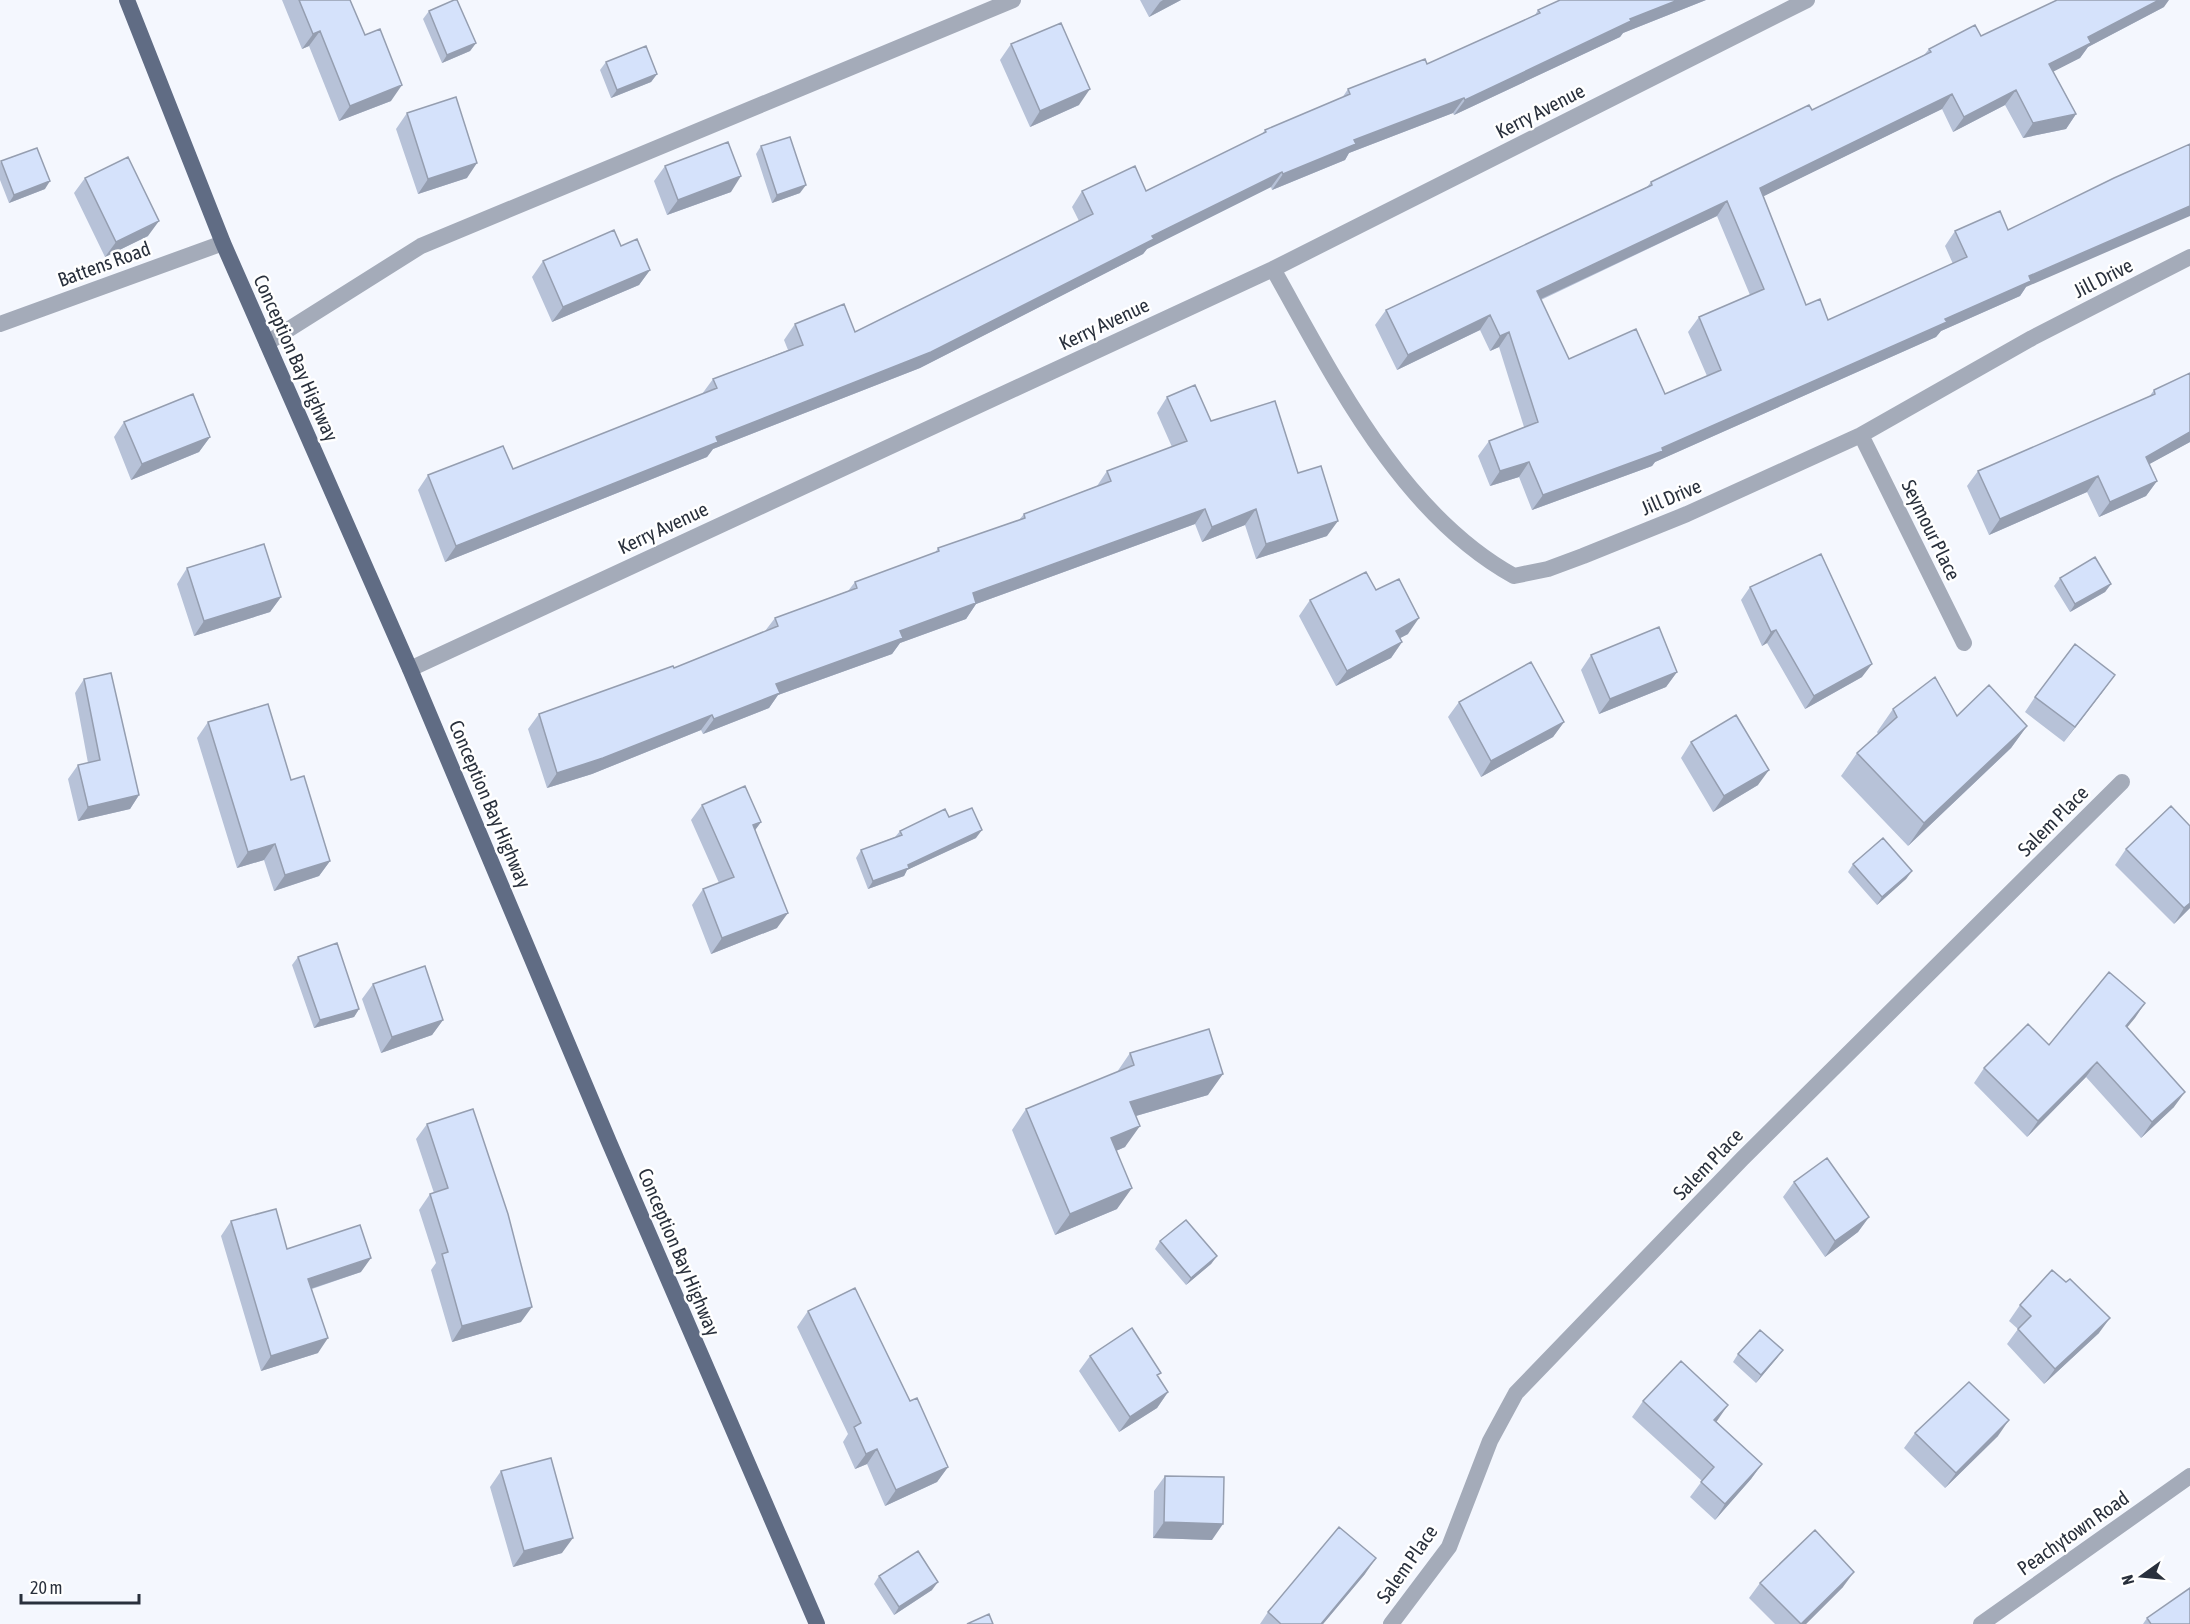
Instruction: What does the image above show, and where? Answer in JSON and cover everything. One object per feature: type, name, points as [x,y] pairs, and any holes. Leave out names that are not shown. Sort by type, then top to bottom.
[{"type":"main road","name":"Conception Bay Highway","points":[[127,0],[223,243],[410,669],[609,1142],[817,1624]]},
{"type":"street","points":[[267,343],[421,246],[1013,0]]},
{"type":"street","name":"Kerry Avenue","points":[[410,669],[1273,268],[1807,0]]},
{"type":"street","name":"Battens Road","points":[[0,324],[223,243]]},
{"type":"street","name":"Jill Drive","points":[[1273,268],[1349,404],[1408,485],[1458,537],[1489,562],[1514,576],[1548,569],[1687,514],[1861,435],[2032,338],[2190,257]]},
{"type":"street","name":"Seymour Place","points":[[1861,435],[1964,643]]},
{"type":"street","name":"Salem Place","points":[[1391,1624],[1449,1547],[1490,1441],[1516,1393],[1775,1126],[2122,782]]},
{"type":"street","name":"Peachytown Road","points":[[1981,1624],[2190,1476]]},
{"type":"building","points":[[299,0],[350,0],[365,35],[380,29],[402,85],[350,106],[320,31],[313,34]]},
{"type":"building","points":[[457,0],[476,43],[447,55],[429,11]]},
{"type":"building","points":[[1560,0],[1678,0],[1630,19],[1631,21],[1465,100],[1464,98],[1354,140],[1356,144],[1283,174],[1282,172],[1152,236],[1154,239],[931,352],[716,437],[718,442],[456,546],[428,475],[503,446],[513,469],[717,388],[713,379],[803,345],[795,324],[844,304],[855,332],[1093,214],[1082,191],[1135,166],[1146,191],[1266,132],[1265,130],[1350,94],[1348,89],[1425,59],[1427,64],[1540,13],[1538,10]]},
{"type":"building","points":[[2057,0],[2159,0],[2088,37],[2091,43],[2049,64],[2076,114],[2033,123],[2016,90],[1964,117],[1952,94],[1760,188],[1806,305],[1820,299],[1828,320],[1967,257],[1955,231],[2000,211],[2008,230],[2190,144],[2190,206],[2029,276],[2031,281],[1945,319],[1947,322],[1662,448],[1663,451],[1543,495],[1529,462],[1500,471],[1489,441],[1538,422],[1509,332],[1500,336],[1490,315],[1408,355],[1386,310],[1652,185],[1651,182],[1809,105],[1812,110],[1931,52],[1929,49],[1975,25],[1981,36]],"holes":[[[1727,201],[1764,289],[1699,317],[1721,370],[1665,394],[1636,329],[1569,359],[1537,291]]]},
{"type":"building","points":[[1061,23],[1090,89],[1040,111],[1011,44]]},
{"type":"building","points":[[646,46],[657,74],[617,90],[606,62]]},
{"type":"building","points":[[456,97],[477,163],[428,179],[407,113]]},
{"type":"building","points":[[790,137],[806,185],[777,195],[761,146]]},
{"type":"building","points":[[728,142],[741,176],[678,200],[665,166]]},
{"type":"building","points":[[37,148],[50,181],[14,195],[1,161]]},
{"type":"building","points":[[128,157],[159,221],[116,242],[85,178]]},
{"type":"building","points":[[614,230],[621,246],[637,239],[650,270],[563,307],[543,261]]},
{"type":"building","points":[[2190,373],[2190,432],[2146,457],[2157,481],[2110,502],[2098,476],[2000,519],[1978,471],[2155,394],[2154,390]]},
{"type":"building","points":[[1195,385],[1211,421],[1275,401],[1298,473],[1321,466],[1338,521],[1266,544],[1256,509],[1212,527],[1205,509],[973,593],[976,603],[900,631],[903,638],[776,684],[780,693],[714,719],[712,715],[603,758],[557,773],[539,714],[673,666],[674,668],[778,626],[775,618],[857,588],[855,582],[939,551],[938,548],[1025,518],[1024,514],[1111,481],[1107,471],[1187,441],[1167,397]]},
{"type":"building","points":[[193,394],[210,437],[142,464],[124,422]]},
{"type":"building","points":[[264,544],[281,597],[204,621],[187,568]]},
{"type":"building","points":[[1821,554],[1872,664],[1814,696],[1776,630],[1771,632],[1750,587]]},
{"type":"building","points":[[2095,557],[2111,584],[2075,604],[2060,578]]},
{"type":"building","points":[[1366,572],[1376,590],[1399,579],[1419,618],[1396,631],[1402,642],[1347,671],[1310,600]]},
{"type":"building","points":[[1659,627],[1677,672],[1610,699],[1591,655]]},
{"type":"building","points":[[2075,644],[2115,675],[2075,727],[2035,697]]},
{"type":"building","points":[[1531,662],[1564,722],[1491,761],[1459,702]]},
{"type":"building","points":[[111,673],[139,795],[88,807],[78,765],[100,760],[84,679]]},
{"type":"building","points":[[1935,677],[1957,716],[1989,685],[2027,726],[1924,823],[1857,753],[1897,717],[1893,709]]},
{"type":"building","points":[[268,704],[291,780],[304,776],[330,861],[285,875],[275,844],[248,852],[208,722]]},
{"type":"building","points":[[1736,715],[1769,770],[1724,796],[1691,742]]},
{"type":"building","points":[[745,786],[761,822],[753,825],[788,913],[722,938],[703,889],[734,877],[702,805]]},
{"type":"building","points":[[2171,806],[2190,826],[2190,903],[2184,908],[2126,849]]},
{"type":"building","points":[[972,808],[982,830],[908,865],[909,868],[873,881],[861,850],[902,835],[900,831],[945,809],[949,817]]},
{"type":"building","points":[[1883,838],[1912,871],[1882,897],[1853,864]]},
{"type":"building","points":[[337,943],[359,1009],[320,1020],[298,957]]},
{"type":"building","points":[[425,966],[443,1020],[392,1037],[373,984]]},
{"type":"building","points":[[2109,972],[2145,1003],[2126,1026],[2185,1092],[2152,1122],[2097,1062],[2038,1121],[1984,1068],[2028,1024],[2049,1045]]},
{"type":"building","points":[[1209,1029],[1223,1074],[1130,1102],[1140,1126],[1111,1138],[1132,1188],[1070,1214],[1026,1109],[1134,1065],[1130,1053]]},
{"type":"building","points":[[473,1109],[508,1214],[532,1307],[462,1326],[442,1254],[448,1252],[430,1194],[448,1188],[427,1124]]},
{"type":"building","points":[[1827,1158],[1869,1217],[1835,1241],[1794,1182]]},
{"type":"building","points":[[276,1209],[287,1249],[360,1225],[371,1258],[308,1279],[328,1338],[271,1356],[231,1221]]},
{"type":"building","points":[[1186,1220],[1217,1256],[1191,1278],[1160,1241]]},
{"type":"building","points":[[2052,1270],[2066,1282],[2070,1279],[2110,1318],[2055,1369],[2018,1329],[2031,1316],[2020,1305]]},
{"type":"building","points":[[855,1288],[910,1401],[917,1398],[948,1467],[896,1490],[877,1449],[866,1454],[854,1427],[861,1423],[808,1311]]},
{"type":"building","points":[[1132,1328],[1161,1373],[1157,1375],[1168,1392],[1130,1417],[1090,1356]]},
{"type":"building","points":[[1760,1330],[1783,1350],[1761,1375],[1738,1354]]},
{"type":"building","points":[[1681,1361],[1728,1405],[1714,1420],[1762,1464],[1725,1504],[1701,1482],[1714,1467],[1643,1401]]},
{"type":"building","points":[[1969,1382],[2009,1420],[1956,1473],[1915,1433]]},
{"type":"building","points":[[551,1458],[573,1538],[524,1551],[501,1471]]},
{"type":"building","points":[[1165,1476],[1224,1477],[1223,1524],[1164,1522]]},
{"type":"building","points":[[1339,1527],[1376,1558],[1321,1624],[1281,1624],[1268,1612]]},
{"type":"building","points":[[1815,1530],[1854,1572],[1801,1624],[1760,1583]]},
{"type":"building","points":[[918,1551],[938,1582],[899,1607],[879,1576]]},
{"type":"building","points":[[2190,1588],[2190,1624],[2151,1624],[2147,1618]]},
{"type":"building","points":[[989,1614],[993,1624],[967,1624]]}]
